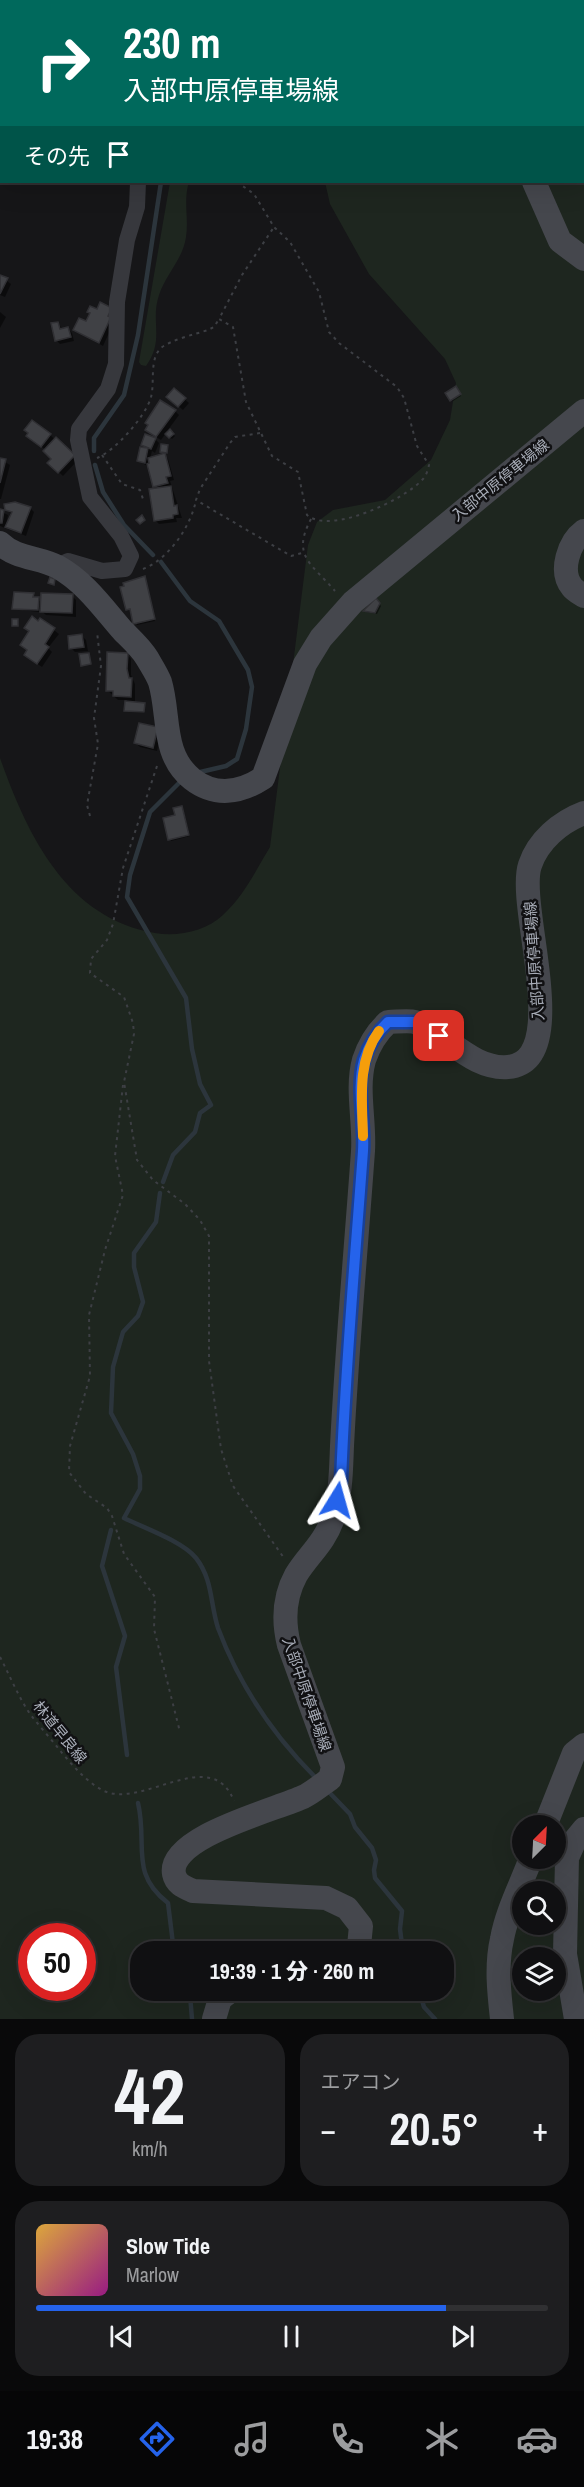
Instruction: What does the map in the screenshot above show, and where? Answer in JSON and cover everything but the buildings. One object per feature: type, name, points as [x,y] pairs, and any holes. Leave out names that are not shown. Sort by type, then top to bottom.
[{"type":"main road","points":[[534,183],[560,241],[584,259]]},
{"type":"main road","name":"入部中原停車場線","points":[[0,543],[5,549],[29,559],[57,566],[87,589],[146,656],[160,682],[167,736],[176,762],[190,777],[205,788],[227,792],[248,788],[263,778],[305,664],[321,638],[347,609],[584,411]]},
{"type":"main road","points":[[584,531],[577,536],[565,568],[572,587],[584,596]]},
{"type":"main road","name":"入部中原停車場線","points":[[360,1941],[361,1926],[347,1908],[326,1898],[193,1891],[182,1886],[175,1879],[174,1861],[191,1842],[305,1797],[330,1779],[333,1767],[289,1646],[284,1626],[289,1592],[297,1574],[322,1543],[333,1517],[341,1482],[345,1374],[364,1147],[361,1096],[364,1061],[377,1033],[388,1022],[414,1022],[485,1065],[509,1067],[529,1060],[537,1047],[541,1015],[529,892],[529,866],[548,834],[584,813]]},
{"type":"main road","points":[[549,1815],[574,1753],[584,1745]]},
{"type":"main road","points":[[576,2019],[565,1954],[567,1858],[575,1840],[584,1829]]},
{"type":"main road","points":[[502,2019],[498,1974],[501,1940],[507,1918],[527,1869]]},
{"type":"main road","points":[[214,2019],[219,2001]]},
{"type":"street","points":[[57,566],[68,561],[102,571],[126,569],[131,556],[121,536],[90,497],[78,440],[79,429],[108,389],[116,364],[117,303],[127,240],[137,207],[138,183]]},
{"type":"path","points":[[219,319],[233,327],[246,402],[272,456],[298,472],[307,515],[311,519],[360,516],[379,508],[422,481],[429,465],[417,446],[404,398],[397,387],[339,343],[329,332],[319,292],[290,242],[274,227],[254,194],[238,183]]},
{"type":"path","points":[[83,460],[102,455],[133,426],[147,409],[152,395],[156,354],[162,347],[214,327],[242,275],[274,227]]},
{"type":"path","points":[[127,566],[140,570],[147,568],[166,552],[186,529],[200,489],[230,443],[235,437],[261,432]]},
{"type":"path","points":[[102,455],[122,484],[140,490],[143,499]]},
{"type":"path","points":[[196,500],[291,556],[302,552]]},
{"type":"path","points":[[311,519],[302,539],[302,552],[347,609]]},
{"type":"path","points":[[90,816],[87,805],[98,744],[94,718],[100,666],[94,618],[102,607]]},
{"type":"path","points":[[167,736],[132,836],[123,868],[113,924],[103,944],[91,959],[90,973],[124,997],[133,1023],[134,1034],[124,1082],[115,1156],[123,1195],[105,1250],[89,1315],[90,1376],[70,1446],[69,1472],[86,1494],[107,1508],[112,1516],[124,1554],[155,1597],[154,1629],[180,1732]]},
{"type":"path","points":[[124,1082],[138,1160],[153,1180],[184,1204],[200,1220],[209,1236],[210,1361],[221,1449],[233,1486],[297,1574]]},
{"type":"path","name":"林道早良線","points":[[0,1657],[32,1716],[79,1772],[104,1791],[120,1794],[198,1777],[213,1777],[228,1787],[242,1821]]},
{"type":"shaded area","points":[[170,183],[189,183],[184,245],[159,295],[155,348],[152,357],[146,366],[139,362]]},
{"type":"shaded area","points":[[325,183],[584,183],[584,2019],[0,2019],[0,758],[37,843],[74,891],[97,910],[124,924],[155,933],[173,934],[191,932],[216,921],[237,900],[270,847],[308,545],[317,522],[333,510],[385,500],[431,460],[450,420],[456,383],[445,359],[369,274],[330,204]]},
{"type":"waterway","points":[[94,451],[94,438],[124,395],[138,335],[161,183]]},
{"type":"waterway","points":[[95,465],[103,492],[124,525],[153,555]]},
{"type":"waterway","points":[[161,562],[190,601],[219,621],[248,670],[252,687],[246,729],[237,759],[226,766],[196,773]]},
{"type":"waterway","points":[[163,1182],[173,1155],[195,1132],[200,1113],[211,1105],[200,1084],[192,1049],[186,998],[127,897],[130,875],[150,812],[182,780]]},
{"type":"waterway","points":[[160,1193],[156,1222],[134,1253],[134,1267],[143,1302],[138,1316],[123,1332],[113,1367],[111,1413],[133,1454],[140,1476],[140,1489],[124,1518],[182,1546],[196,1558],[205,1575],[218,1628],[236,1669],[271,1726],[315,1777]]},
{"type":"waterway","points":[[111,1530],[102,1566],[125,1636],[116,1667],[127,1755]]},
{"type":"waterway","points":[[327,1790],[350,1814],[355,1827],[372,1848],[376,1860],[375,1878],[402,1911],[402,1941]]},
{"type":"waterway","points":[[138,1803],[144,1869],[148,1881],[168,1903],[173,1941]]},
{"type":"waterway","points":[[190,2001],[192,2019]]},
{"type":"waterway","points":[[422,2001],[424,2007],[435,2019]]},
{"type":"slow traffic","points":[[363,1136],[361,1096],[364,1061],[379,1031]]},
{"type":"route","points":[[337,1500],[341,1482],[345,1374],[364,1147],[361,1096],[364,1061],[377,1033],[388,1022],[414,1022],[439,1036]]}]
